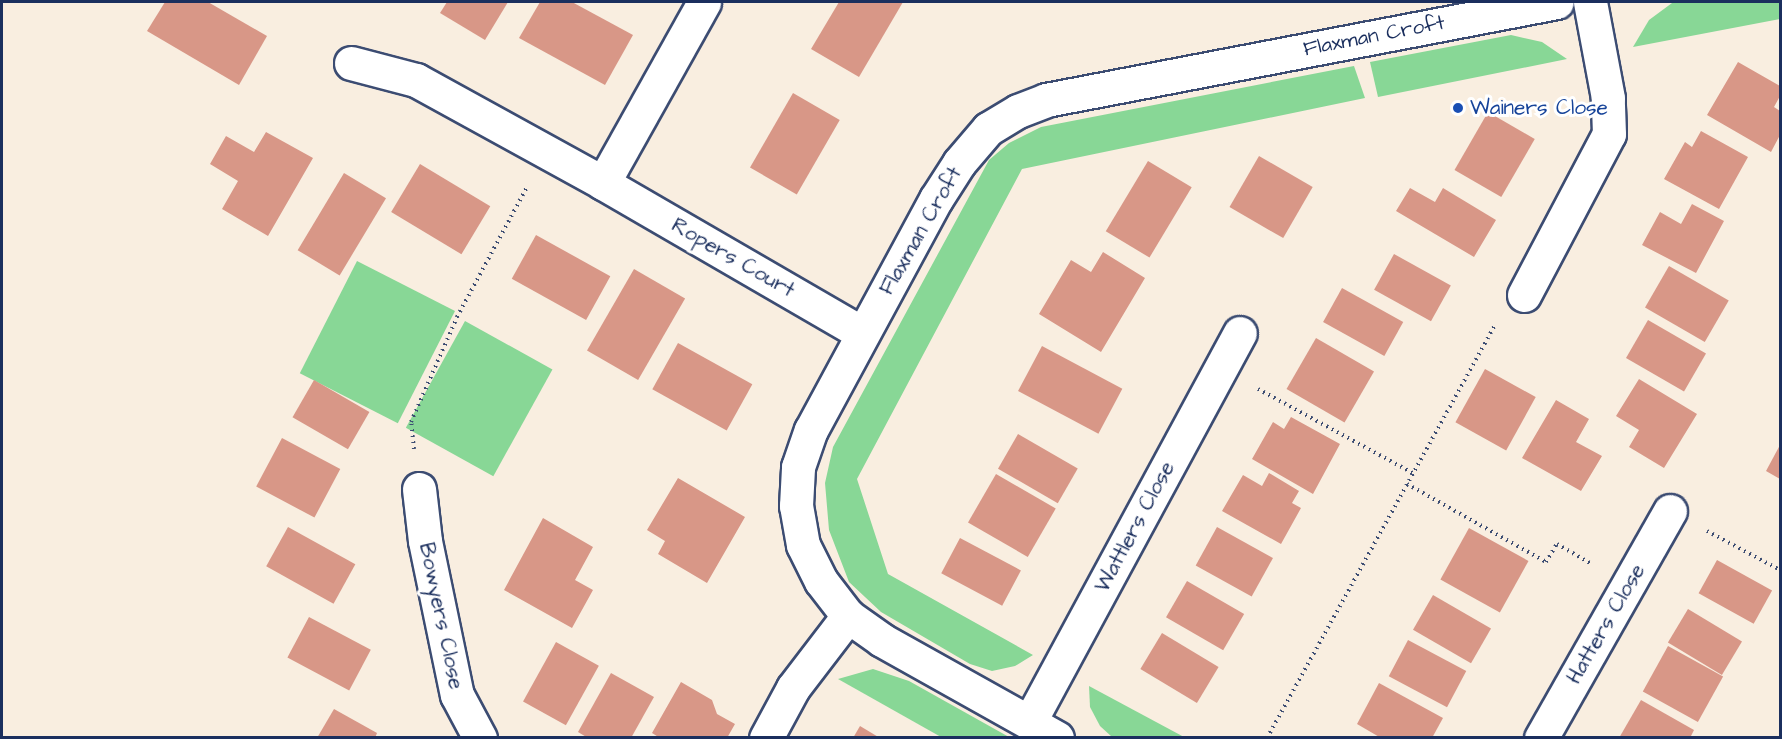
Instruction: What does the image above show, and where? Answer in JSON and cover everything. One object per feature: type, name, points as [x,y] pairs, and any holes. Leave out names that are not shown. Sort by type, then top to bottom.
[{"type":"street","points":[[603,183],[704,2]]},
{"type":"street","name":"Flaxman Croft","points":[[1043,729],[882,640],[848,616],[821,581],[803,545],[795,506],[798,467],[811,430],[936,199],[959,163],[988,129],[1018,111],[1046,100],[1557,2]]},
{"type":"street","points":[[1524,295],[1609,134],[1608,98],[1590,2]]},
{"type":"street","name":"Ropers Court","points":[[351,63],[416,80],[603,183],[862,333]]},
{"type":"street","name":"Wattlers Close","points":[[1043,729],[1240,333]]},
{"type":"street","name":"Bowyers Close","points":[[419,489],[425,541],[457,695],[480,738]]},
{"type":"street","name":"Hatters Close","points":[[1541,738],[1670,511]]},
{"type":"street","points":[[766,738],[793,688],[848,616]]},
{"type":"path","points":[[419,489],[411,422],[458,317],[546,152]]},
{"type":"path","points":[[1267,738],[1493,328],[1524,295]]},
{"type":"path","points":[[1221,368],[1413,473]]},
{"type":"path","points":[[1407,484],[1546,562],[1557,544],[1628,585]]},
{"type":"path","points":[[1670,511],[1780,570]]},
{"type":"green space","points":[[1780,2],[1780,19],[1633,47],[1649,20],[1672,3]]},
{"type":"green space","points":[[1511,35],[1542,42],[1567,59],[1378,97],[1370,62]]},
{"type":"green space","points":[[1354,66],[1365,98],[1022,169],[857,479],[888,574],[1033,655],[1015,666],[992,671],[970,664],[881,612],[849,582],[829,530],[825,483],[833,447],[989,160],[1009,143],[1041,127]]},
{"type":"green space","points":[[357,261],[455,311],[398,423],[300,373]]},
{"type":"green space","points":[[465,321],[552,369],[493,476],[406,428]]},
{"type":"green space","points":[[873,669],[909,681],[1009,737],[941,737],[838,679]]},
{"type":"green space","points":[[1089,686],[1184,737],[1112,737],[1100,726],[1090,707]]},
{"type":"building","points":[[165,2],[208,2],[267,36],[239,85],[147,31]]},
{"type":"building","points":[[447,2],[508,2],[485,40],[440,13]]},
{"type":"building","points":[[540,2],[572,2],[633,35],[605,85],[519,38]]},
{"type":"building","points":[[839,2],[903,2],[859,77],[811,49]]},
{"type":"building","points":[[1738,62],[1780,86],[1780,96],[1774,107],[1780,111],[1780,135],[1771,152],[1707,115]]},
{"type":"building","points":[[793,93],[840,120],[797,194],[750,167]]},
{"type":"building","points":[[1488,112],[1535,139],[1501,197],[1454,170]]},
{"type":"building","points":[[1701,131],[1748,157],[1719,209],[1664,179],[1685,142],[1692,147]]},
{"type":"building","points":[[266,132],[313,158],[268,236],[222,209],[238,181],[210,164],[226,136],[254,152]]},
{"type":"building","points":[[1259,156],[1313,187],[1283,238],[1230,207]]},
{"type":"building","points":[[1148,161],[1192,187],[1149,258],[1106,231]]},
{"type":"building","points":[[420,164],[490,206],[461,254],[391,212]]},
{"type":"building","points":[[344,173],[386,198],[340,275],[298,250]]},
{"type":"building","points":[[1410,188],[1435,202],[1443,188],[1496,220],[1474,257],[1396,211]]},
{"type":"building","points":[[1692,204],[1724,221],[1696,273],[1642,245],[1660,212],[1681,224]]},
{"type":"building","points":[[536,235],[610,276],[586,320],[512,279]]},
{"type":"building","points":[[1103,252],[1145,278],[1101,352],[1039,314],[1071,260],[1091,272]]},
{"type":"building","points":[[1394,254],[1451,286],[1431,321],[1374,290]]},
{"type":"building","points":[[1669,266],[1729,300],[1705,342],[1645,308]]},
{"type":"building","points":[[634,269],[685,299],[638,380],[587,350]]},
{"type":"building","points":[[1342,288],[1403,322],[1384,356],[1323,322]]},
{"type":"building","points":[[1648,320],[1706,354],[1684,392],[1626,358]]},
{"type":"building","points":[[1316,338],[1374,372],[1345,423],[1286,389]]},
{"type":"building","points":[[678,343],[752,384],[727,431],[652,389]]},
{"type":"building","points":[[1042,346],[1122,389],[1098,434],[1018,391]]},
{"type":"building","points":[[1485,369],[1536,397],[1506,450],[1455,422]]},
{"type":"building","points":[[1639,379],[1697,414],[1664,468],[1629,447],[1639,430],[1616,416]]},
{"type":"building","points":[[314,380],[369,412],[348,449],[292,417]]},
{"type":"building","points":[[1556,400],[1589,419],[1576,442],[1602,456],[1581,491],[1522,458]]},
{"type":"building","points":[[1291,417],[1340,444],[1313,494],[1252,459],[1273,422],[1284,429]]},
{"type":"building","points":[[1018,434],[1078,468],[1058,503],[998,469]]},
{"type":"building","points":[[282,438],[340,469],[314,518],[256,487]]},
{"type":"building","points":[[1780,445],[1780,479],[1766,471]]},
{"type":"building","points":[[1269,473],[1299,491],[1292,503],[1301,508],[1281,544],[1222,511],[1243,475],[1262,486]]},
{"type":"building","points":[[996,474],[1056,508],[1028,557],[968,522]]},
{"type":"building","points":[[678,478],[745,517],[707,583],[658,554],[665,541],[647,530]]},
{"type":"building","points":[[543,518],[593,547],[575,580],[593,590],[572,628],[504,590]]},
{"type":"building","points":[[288,527],[355,564],[334,604],[266,566]]},
{"type":"building","points":[[1217,527],[1273,558],[1252,597],[1196,565]]},
{"type":"building","points":[[1469,528],[1528,561],[1500,613],[1440,580]]},
{"type":"building","points":[[960,538],[1021,570],[1002,606],[941,573]]},
{"type":"building","points":[[1717,560],[1772,591],[1754,624],[1699,593]]},
{"type":"building","points":[[1187,581],[1244,614],[1223,650],[1166,617]]},
{"type":"building","points":[[1433,595],[1491,629],[1471,663],[1413,630]]},
{"type":"building","points":[[1688,609],[1742,641],[1722,675],[1668,642]]},
{"type":"building","points":[[309,617],[371,650],[349,690],[287,658]]},
{"type":"building","points":[[1162,633],[1219,667],[1197,703],[1140,669]]},
{"type":"building","points":[[1408,640],[1466,671],[1447,707],[1389,676]]},
{"type":"building","points":[[556,642],[599,666],[566,725],[523,701]]},
{"type":"building","points":[[1668,646],[1723,677],[1698,722],[1643,691]]},
{"type":"building","points":[[611,673],[654,697],[631,738],[588,738],[578,732]]},
{"type":"building","points":[[681,682],[712,700],[717,714],[735,724],[727,738],[660,738],[652,733]]},
{"type":"building","points":[[1379,683],[1443,718],[1432,738],[1381,738],[1357,724]]},
{"type":"building","points":[[1641,700],[1694,730],[1690,738],[1619,738]]},
{"type":"building","points":[[334,709],[377,733],[375,738],[317,738]]},
{"type":"building","points":[[860,726],[880,738],[853,738]]},
{"type":"place","name":"Wainers Close","points":[[1458,108]]}]
